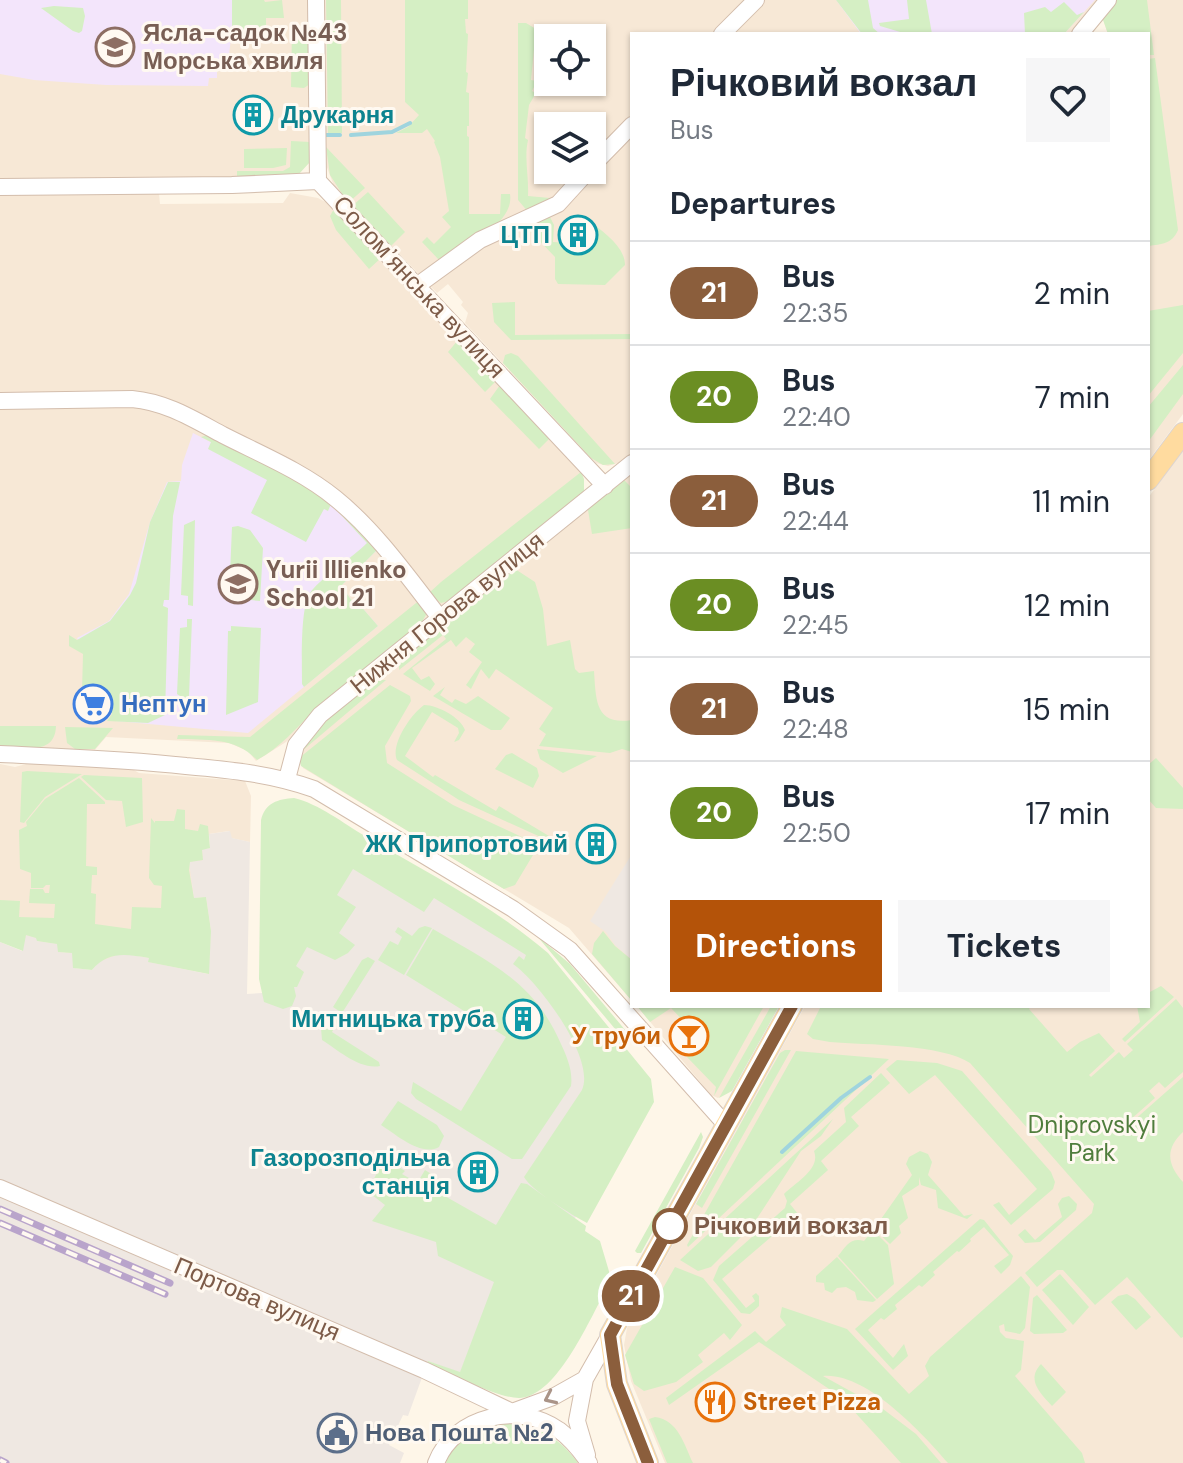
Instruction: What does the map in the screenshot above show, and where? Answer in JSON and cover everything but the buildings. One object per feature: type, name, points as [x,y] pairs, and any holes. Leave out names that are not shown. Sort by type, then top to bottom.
[{"type":"main road","points":[[1150,477],[1183,433]]},
{"type":"main road","points":[[648,1463],[617,1384],[610,1335],[791,1008]]},
{"type":"street","points":[[316,0],[318,181]]},
{"type":"street","points":[[724,32],[756,0]]},
{"type":"street","points":[[1082,32],[1108,0]]},
{"type":"street","points":[[606,152],[630,127]]},
{"type":"street","name":"Соломʼянська вулиця","points":[[0,187],[248,185],[318,181],[605,486]]},
{"type":"street","points":[[418,285],[475,243],[558,204],[576,184]]},
{"type":"street","points":[[0,401],[132,399],[171,408],[288,469],[335,498],[398,563],[440,618]]},
{"type":"street","name":"Нижня Горова вулиця","points":[[287,779],[292,754],[311,724],[630,465]]},
{"type":"street","points":[[0,754],[148,761],[261,773],[287,779],[323,794],[513,909],[570,950],[727,1126]]},
{"type":"street","name":"Портова вулиця","points":[[0,1188],[424,1370],[505,1414]]},
{"type":"street","points":[[589,1462],[577,1421],[585,1379],[610,1335]]},
{"type":"street","points":[[436,1463],[442,1447],[475,1421],[553,1397],[585,1379]]},
{"type":"street","points":[[505,1414],[526,1416],[547,1423],[560,1431],[589,1462]]},
{"type":"shaded area","points":[[0,0],[309,0],[309,163],[294,177],[0,180]]},
{"type":"shaded area","name":"Ясла-садок №43 Морська хвиля","points":[[0,0],[232,0],[233,23],[228,62],[217,63],[217,78],[209,78],[208,86],[106,85],[34,80],[0,74]]},
{"type":"shaded area","points":[[325,0],[1101,0],[1072,32],[630,32],[630,455],[618,463],[608,466],[596,463],[465,323],[468,313],[448,284],[437,293],[334,186],[325,162]]},
{"type":"shaded area","points":[[836,0],[1095,0],[1066,32],[860,32]]},
{"type":"shaded area","points":[[1115,0],[1183,0],[1183,414],[1150,458],[1150,32],[1107,32],[1102,16]]},
{"type":"shaded area","points":[[290,193],[318,198],[329,204],[583,475],[584,493],[286,742],[256,761],[248,751],[229,743],[106,737],[94,751],[0,746],[0,195],[159,194],[160,204],[283,203]]},
{"type":"shaded area","name":"Yurii Illienko School 21","points":[[193,433],[331,504],[377,550],[341,586],[356,606],[359,604],[378,626],[248,733],[116,721],[77,638],[109,621],[129,594],[150,522],[167,482],[181,481],[182,465]]},
{"type":"shaded area","points":[[1183,450],[1183,1463],[665,1463],[631,1381],[624,1345],[627,1328],[804,1008],[1150,1008],[1150,495]]},
{"type":"shaded area","points":[[630,474],[630,999],[569,928],[303,768],[300,758],[313,731]]},
{"type":"shaded area","points":[[30,763],[132,769],[139,773],[245,781],[251,796],[250,842],[231,838],[229,831],[209,834],[203,860],[191,872],[194,898],[206,897],[211,931],[209,974],[148,962],[149,958],[121,953],[96,965],[73,968],[72,953],[58,952],[57,944],[0,942],[0,764],[15,767]]},
{"type":"shaded area","points":[[312,814],[547,954],[650,1081],[569,1229],[495,1282],[460,1373],[428,1361],[408,1416],[403,1415],[389,1445],[404,1453],[400,1463],[0,1463],[0,942],[22,951],[25,935],[37,938],[37,941],[58,944],[58,952],[73,953],[74,968],[92,970],[99,962],[121,953],[208,974],[211,931],[206,897],[194,898],[189,862],[203,860],[202,849],[210,848],[209,834],[230,831],[232,838],[250,842],[247,994],[262,993]]},
{"type":"shaded area","points":[[630,857],[630,958],[606,932],[590,921]]},
{"type":"shaded area","points":[[639,1008],[778,1008],[732,1090],[718,1098],[711,1095]]},
{"type":"green space","points":[[232,0],[282,0],[284,18],[266,18],[266,29],[270,33],[232,31]]},
{"type":"green space","points":[[326,0],[341,0],[342,133],[328,133]]},
{"type":"green space","points":[[405,0],[468,0],[468,19],[465,19],[468,34],[469,214],[500,214],[501,194],[510,194],[509,205],[496,225],[440,261],[422,242],[427,237],[434,244],[451,227],[442,217],[449,211],[435,141],[427,129],[422,133],[396,133],[408,127],[419,115],[405,102]]},
{"type":"green space","points":[[836,0],[868,0],[873,28],[878,32],[860,32]]},
{"type":"green space","points":[[907,0],[926,0],[932,32],[900,32],[879,23],[909,19]]},
{"type":"green space","points":[[1116,0],[1147,0],[1154,55],[1150,55],[1150,32],[1107,32],[1102,17]]},
{"type":"green space","points":[[1064,2],[1077,15],[1084,12],[1066,32],[1025,32],[1024,13],[1045,7],[1051,12]]},
{"type":"green space","points":[[41,8],[83,8],[82,31],[73,31]]},
{"type":"green space","points":[[518,23],[526,23],[534,28],[531,80],[534,80],[534,96],[529,105],[525,138],[528,140],[528,196],[550,198],[551,201],[529,213],[518,200]]},
{"type":"green space","points":[[292,29],[309,29],[310,84],[304,88],[291,87]]},
{"type":"green space","points":[[1155,58],[1178,230],[1170,241],[1150,246],[1150,59]]},
{"type":"green space","points":[[291,141],[310,142],[309,163],[299,174],[237,178],[237,171],[283,171],[290,167]]},
{"type":"green space","points":[[326,147],[365,188],[348,203],[330,175]]},
{"type":"green space","points":[[287,148],[286,165],[244,168],[244,149]]},
{"type":"green space","points":[[368,192],[405,232],[389,248],[351,207]]},
{"type":"green space","points":[[334,209],[381,258],[369,269],[336,230],[330,216]]},
{"type":"green space","points":[[549,215],[554,225],[553,242],[568,243],[569,254],[588,253],[588,220],[617,245],[625,265],[605,285],[558,284],[555,279],[555,257],[528,229],[528,226]]},
{"type":"green space","points":[[515,302],[515,335],[630,334],[630,339],[511,340],[494,322],[492,303]]},
{"type":"green space","points":[[1183,305],[1183,353],[1150,394],[1150,311]]},
{"type":"green space","points":[[458,340],[496,381],[485,392],[448,352]]},
{"type":"green space","points":[[511,353],[518,356],[615,464],[603,465],[591,458],[503,363],[505,355]]},
{"type":"green space","points":[[1183,365],[1183,394],[1150,439],[1150,405]]},
{"type":"green space","points":[[500,385],[549,439],[539,449],[490,399]]},
{"type":"green space","points":[[211,434],[334,503],[377,550],[341,586],[356,606],[359,604],[378,626],[304,687],[302,636],[310,593],[367,543],[331,504],[328,511],[324,509],[306,542],[251,513],[267,480],[208,449],[211,442],[201,437]]},
{"type":"green space","points":[[581,472],[584,492],[456,599],[441,603],[429,593],[441,582]]},
{"type":"green space","points":[[624,480],[630,486],[630,528],[592,534],[590,507]]},
{"type":"green space","points":[[168,482],[180,482],[173,516],[169,600],[164,600],[163,606],[168,608],[165,715],[148,723],[107,721],[112,714],[102,692],[82,691],[83,654],[69,646],[69,635],[77,640],[110,621],[130,595],[136,583],[150,522]]},
{"type":"green space","points":[[195,520],[193,606],[188,605],[188,596],[181,595],[184,525]]},
{"type":"green space","points":[[232,527],[250,530],[263,548],[260,601],[229,598]]},
{"type":"green space","points":[[515,569],[535,582],[543,609],[547,646],[570,640],[575,669],[579,673],[594,671],[597,701],[604,715],[620,721],[630,720],[630,751],[622,749],[610,753],[539,746],[546,734],[539,729],[553,708],[496,669],[489,679],[481,669],[471,689],[466,685],[482,662],[469,652],[475,644],[466,637],[456,647],[451,640],[412,668],[421,680],[429,676],[435,684],[430,691],[403,674],[446,639],[443,635],[399,670],[399,660]]},
{"type":"green space","points":[[421,599],[427,613],[422,622],[327,699],[266,755],[257,760],[230,744],[177,739],[178,735],[250,737]]},
{"type":"green space","points":[[187,619],[192,619],[189,697],[183,698],[177,694],[180,628],[187,627]]},
{"type":"green space","points":[[231,626],[261,628],[258,702],[226,715],[228,631],[231,631]]},
{"type":"green space","points":[[386,680],[302,751],[319,725],[374,681]]},
{"type":"green space","points":[[390,685],[410,696],[411,701],[385,746],[387,763],[453,805],[539,845],[515,885],[504,889],[301,766],[299,758]]},
{"type":"green space","points":[[445,687],[440,695],[452,703],[455,699],[466,704],[478,696],[510,718],[501,730],[491,730],[433,696]]},
{"type":"green space","points":[[424,705],[448,713],[465,730],[454,742],[458,728],[432,712],[405,756],[433,777],[435,775],[496,811],[499,806],[549,836],[545,839],[459,800],[397,760],[396,746],[403,730]]},
{"type":"green space","points":[[0,726],[56,726],[50,742],[28,748],[0,746]]},
{"type":"green space","points":[[65,727],[113,728],[95,749],[75,749],[67,743]]},
{"type":"green space","points":[[537,749],[597,756],[563,773],[540,759]]},
{"type":"green space","points":[[512,753],[537,768],[539,776],[533,788],[495,769],[506,755]]},
{"type":"green space","points":[[1156,758],[1183,788],[1183,809],[1156,808],[1150,801],[1150,763]]},
{"type":"green space","points":[[22,772],[82,774],[45,797],[24,823],[20,822]]},
{"type":"green space","points":[[81,777],[142,778],[143,822],[126,827],[122,801],[106,800]]},
{"type":"green space","points":[[79,778],[105,802],[87,804],[86,866],[97,867],[97,875],[92,875],[91,893],[96,894],[95,924],[131,929],[132,907],[161,908],[162,886],[154,885],[149,878],[151,818],[155,823],[174,821],[177,809],[185,810],[185,829],[198,831],[200,824],[208,826],[210,848],[202,850],[203,860],[190,862],[189,870],[194,898],[206,897],[211,931],[209,974],[125,955],[104,960],[92,970],[73,968],[72,953],[58,952],[57,944],[37,941],[26,935],[23,951],[0,942],[0,900],[20,901],[19,917],[54,918],[55,904],[29,903],[30,889],[43,889],[49,893],[50,885],[31,888],[31,873],[20,869],[19,830],[27,826],[26,822],[45,799]]},
{"type":"green space","points":[[294,798],[331,814],[459,890],[527,936],[548,953],[651,1079],[654,1102],[587,1223],[543,1196],[524,1177],[582,1090],[584,1076],[581,1060],[562,1022],[537,987],[513,964],[519,956],[524,960],[526,955],[434,898],[424,912],[353,869],[337,895],[356,907],[339,933],[355,945],[335,960],[307,947],[296,966],[304,972],[297,987],[294,987],[296,996],[292,1006],[283,1009],[264,1002],[259,979],[261,820],[273,803]]},
{"type":"green space","points":[[425,926],[432,928],[404,975],[378,960],[390,941],[398,945],[402,937],[395,932],[398,927],[412,936]]},
{"type":"green space","points":[[433,929],[491,963],[523,989],[550,1022],[565,1054],[571,1086],[522,1159],[512,1159],[411,1093],[413,1082],[461,1111],[506,1037],[406,975]]},
{"type":"green space","points":[[603,931],[630,958],[630,999],[592,954],[594,943]]},
{"type":"green space","points":[[537,936],[570,964],[631,1037],[621,1036]]},
{"type":"green space","points":[[368,957],[375,961],[342,1013],[333,1007],[362,960]]},
{"type":"green space","points":[[1161,986],[1174,997],[1125,1042],[1122,1039],[1140,1022],[1137,1008],[1150,1008],[1150,992]]},
{"type":"green space","name":"Dniprovskyi Park","points":[[1176,999],[1183,1008],[1183,1072],[1165,1088],[1159,1082],[1149,1091],[1155,1098],[1130,1120],[1132,1122],[1183,1077],[1183,1132],[1173,1144],[1170,1157],[1183,1182],[1181,1338],[1127,1277],[1095,1305],[1063,1270],[1057,1270],[1037,1287],[1025,1273],[1092,1213],[1094,1204],[970,1063],[941,1052],[830,1042],[813,1039],[807,1034],[820,1008],[1030,1008],[1067,1052],[1099,1033],[1115,1051],[1089,1075],[1091,1077],[1119,1052],[1124,1058],[1133,1050],[1127,1044]]},
{"type":"green space","points":[[639,1008],[671,1008],[650,1022]]},
{"type":"green space","points":[[671,1008],[763,1008],[714,1096],[716,1087],[685,1055],[700,1043]]},
{"type":"green space","points":[[770,1008],[778,1008],[732,1091],[719,1098]]},
{"type":"green space","points":[[329,1013],[339,1018],[332,1032],[379,1062],[380,1066],[357,1062],[322,1040],[321,1028]]},
{"type":"green space","points":[[791,1050],[702,1208],[696,1204],[780,1053]]},
{"type":"green space","points":[[796,1051],[889,1059],[688,1247],[687,1245]]},
{"type":"green space","points":[[897,1060],[937,1063],[962,1071],[1051,1172],[1055,1182],[1053,1189],[1011,1225],[993,1205],[999,1202],[1009,1215],[1037,1189],[935,1075],[909,1094],[886,1069]]},
{"type":"green space","points":[[881,1073],[890,1083],[851,1117],[859,1126],[821,1161],[828,1170],[790,1204],[798,1214],[722,1279],[746,1308],[755,1301],[752,1296],[756,1293],[759,1296],[759,1306],[750,1314],[741,1313],[713,1280],[719,1266],[785,1208],[787,1201],[784,1194],[811,1169],[814,1151],[846,1122],[844,1108]]},
{"type":"green space","points":[[398,1101],[437,1125],[444,1136],[439,1147],[417,1147],[381,1125]]},
{"type":"green space","points":[[833,1119],[821,1136],[801,1151],[752,1226],[711,1267],[698,1271],[680,1260]]},
{"type":"green space","points":[[701,1132],[703,1137],[699,1148],[641,1253],[637,1253],[635,1251]]},
{"type":"green space","points":[[391,1148],[399,1153],[392,1163],[405,1171],[402,1174],[409,1178],[408,1181],[418,1187],[425,1170],[433,1175],[427,1186],[496,1225],[521,1183],[527,1184],[586,1226],[585,1231],[600,1241],[611,1278],[608,1286],[560,1370],[534,1394],[520,1398],[499,1394],[427,1363],[460,1372],[494,1282],[438,1256],[436,1242],[372,1221],[385,1205],[367,1191]]},
{"type":"green space","points":[[920,1151],[928,1154],[932,1162],[928,1175],[964,1216],[973,1214],[967,1219],[938,1208],[936,1190],[921,1185],[919,1177],[919,1185],[902,1196],[908,1218],[899,1226],[901,1233],[890,1244],[874,1229],[912,1175],[906,1164],[909,1157]]},
{"type":"green space","points":[[1069,1196],[1077,1204],[1076,1210],[1040,1242],[1025,1243],[1018,1235],[1025,1229],[1035,1240],[1062,1217],[1058,1204],[1062,1198]]},
{"type":"green space","points":[[980,1219],[1013,1256],[1010,1265],[1001,1274],[994,1266],[1009,1255],[984,1227],[933,1272],[935,1275],[922,1287],[919,1285],[895,1305],[897,1309],[868,1330],[893,1358],[904,1344],[908,1356],[893,1370],[855,1329]]},
{"type":"green space","points":[[873,1230],[888,1245],[894,1284],[877,1299],[838,1256],[849,1243],[864,1241]]},
{"type":"green space","points":[[837,1257],[876,1300],[857,1300],[855,1292],[846,1287],[837,1288],[832,1293],[825,1290],[824,1283],[816,1282],[816,1276]]},
{"type":"green space","points":[[675,1267],[703,1278],[742,1325],[730,1340],[724,1333],[698,1355],[703,1362],[676,1382],[644,1391],[634,1384],[625,1355]]},
{"type":"green space","points":[[1060,1274],[1089,1307],[1073,1325],[1042,1290]]},
{"type":"green space","points":[[1021,1276],[1030,1287],[1025,1328],[1020,1334],[1005,1331],[1004,1324],[999,1326],[1006,1338],[1024,1341],[1021,1370],[1015,1376],[1082,1453],[1085,1463],[948,1463],[924,1436],[875,1394],[840,1377],[823,1376],[883,1409],[916,1434],[941,1463],[901,1463],[841,1397],[759,1342],[669,1405],[666,1398],[755,1331],[766,1342],[786,1325],[780,1317],[782,1307],[847,1329],[909,1394],[929,1376],[925,1366],[930,1357]]},
{"type":"green space","points":[[1127,1294],[1151,1317],[1136,1330],[1111,1302]]},
{"type":"green space","points":[[1037,1295],[1067,1330],[1063,1333],[1034,1334],[1030,1331],[1033,1298]]},
{"type":"green space","points":[[1041,1364],[1066,1392],[1052,1406],[1036,1386],[1035,1375]]},
{"type":"green space","points":[[655,1417],[675,1428],[693,1463],[667,1463],[649,1419]]},
{"type":"green space","points":[[514,1422],[550,1436],[578,1463],[446,1463],[448,1454],[476,1426]]},
{"type":"waterway","points":[[351,135],[392,132],[410,123]]},
{"type":"waterway","points":[[326,135],[340,135]]},
{"type":"waterway","points":[[782,1152],[841,1098],[870,1077]]},
{"type":"railway","points":[[0,1209],[170,1283]]},
{"type":"railway","points":[[0,1223],[165,1294]]},
{"type":"railway","points":[[0,1460],[6,1463]]},
{"type":"bus line","name":"21","points":[[648,1463],[617,1384],[610,1335],[791,1008]]},
{"type":"place","name":"Ясла-садок №43 Морська хвиля","points":[[115,47]]},
{"type":"place","name":"Друкарня","points":[[253,115]]},
{"type":"place","name":"ЦТП","points":[[578,235]]},
{"type":"place","name":"Yurii Illienko School 21","points":[[238,584]]},
{"type":"place","name":"Нептун","points":[[93,704]]},
{"type":"place","name":"ЖК Припортовий","points":[[596,844]]},
{"type":"place","name":"Митницька труба","points":[[523,1019]]},
{"type":"place","name":"У труби","points":[[689,1036]]},
{"type":"place","name":"Газорозподільча станція","points":[[478,1172]]},
{"type":"place","name":"Річковий вокзал","points":[[670,1226]]},
{"type":"place","name":"Street Pizza","points":[[715,1402]]},
{"type":"place","name":"Нова Пошта №2","points":[[337,1433]]}]
